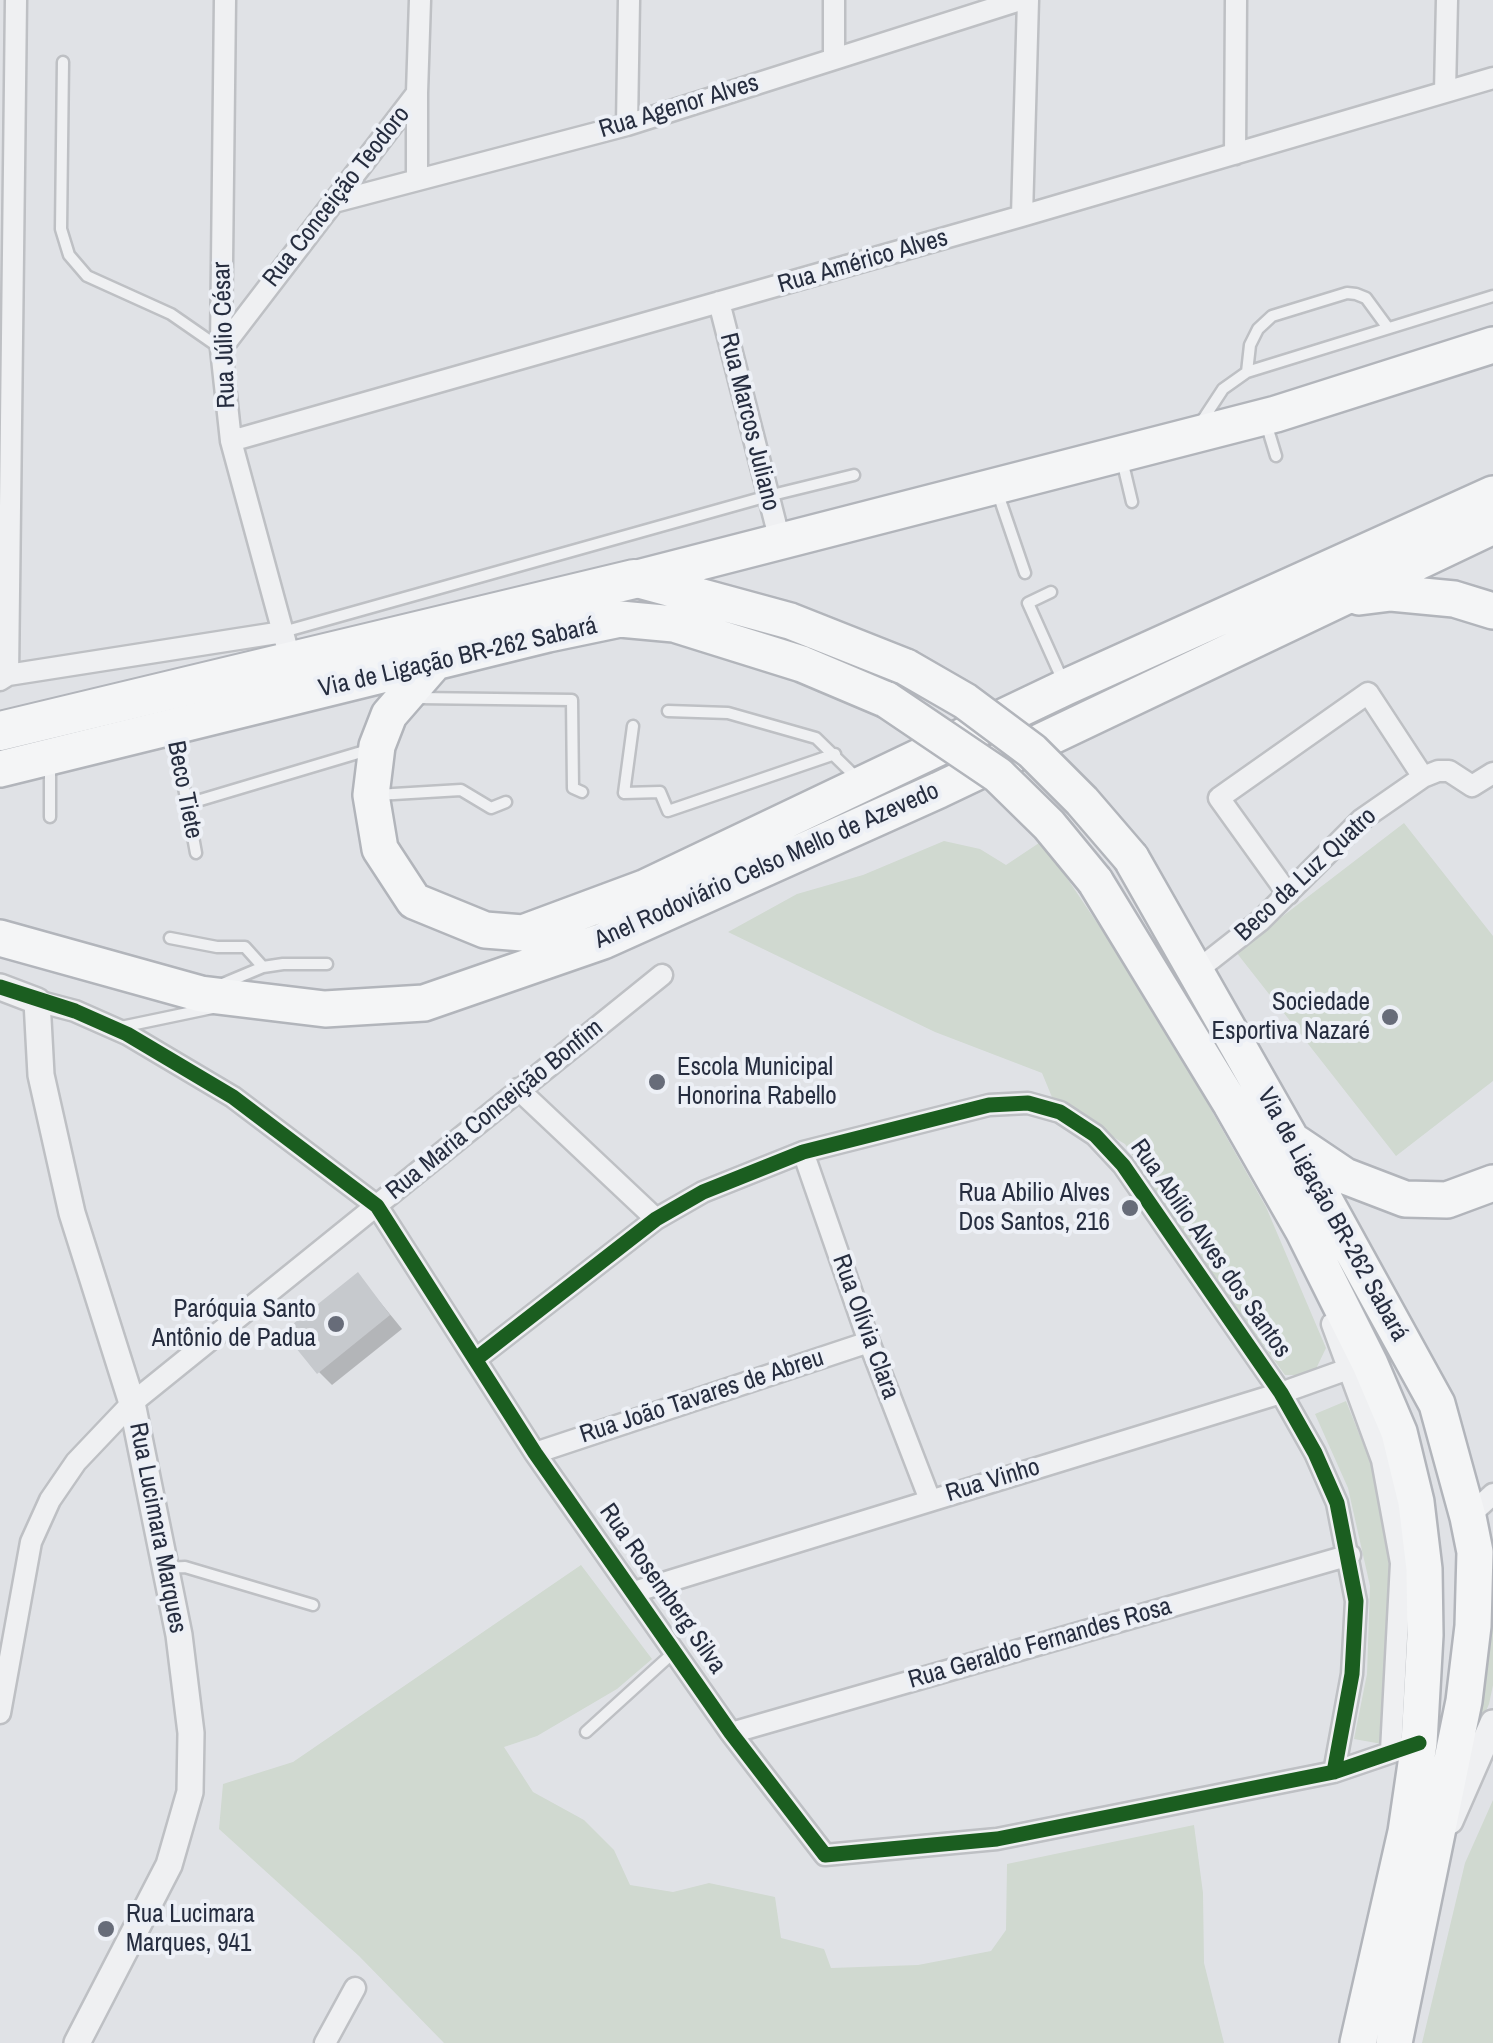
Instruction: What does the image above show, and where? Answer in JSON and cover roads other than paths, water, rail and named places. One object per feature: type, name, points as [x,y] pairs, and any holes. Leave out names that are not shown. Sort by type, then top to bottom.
[{"type":"highway","points":[[0,732],[287,647],[634,579],[1264,418],[1493,345]]},
{"type":"highway","points":[[435,662],[389,715],[377,746],[371,795],[380,849],[414,901],[484,930],[522,933],[610,903],[1066,687],[1493,494]]},
{"type":"highway","name":"Anel Rodoviário Celso Mello de Azevedo","points":[[0,938],[201,994],[325,1010],[424,1003],[604,941],[939,790],[1493,526]]},
{"type":"highway","name":"Via de Ligação BR-262 Sabará","points":[[634,579],[790,621],[906,666],[965,701],[1032,751],[1082,801],[1131,858],[1437,1404],[1456,1476],[1487,1516],[1475,1552],[1473,1626],[1464,1701],[1394,2043]]},
{"type":"highway","points":[[1338,599],[1392,593],[1454,599],[1493,611]]},
{"type":"highway","name":"Via de Ligação BR-262 Sabará","points":[[0,769],[620,620],[674,624],[802,664],[887,700],[998,775],[1049,826],[1095,881],[1232,1104],[1303,1230],[1399,1432],[1416,1502],[1425,1611],[1411,1736],[1406,1832],[1358,2043]]},
{"type":"highway","points":[[1292,1141],[1345,1176],[1405,1199],[1447,1200],[1493,1183]]},
{"type":"highway","points":[[1456,1476],[1493,1482]]},
{"type":"highway","points":[[1411,1736],[1442,1610],[1444,1531],[1448,1524],[1487,1516]]},
{"type":"street","points":[[16,0],[4,678],[287,647]]},
{"type":"street","name":"Rua Júlio César","points":[[224,0],[220,349],[231,441],[287,647]]},
{"type":"street","name":"Rua Conceição Teodoro","points":[[417,180],[420,0]]},
{"type":"street","points":[[628,125],[629,0]]},
{"type":"street","points":[[834,0],[834,59]]},
{"type":"street","name":"Rua Agenor Alves","points":[[334,202],[628,125],[1020,0]]},
{"type":"street","points":[[1022,216],[1028,0]]},
{"type":"street","points":[[1235,154],[1236,0]]},
{"type":"street","points":[[1445,92],[1447,0]]},
{"type":"street","name":"Rua Américo Alves","points":[[231,441],[1493,78]]},
{"type":"street","name":"Rua Conceição Teodoro","points":[[220,349],[417,93]]},
{"type":"street","name":"Rua Marcos Juliano","points":[[719,302],[780,541]]},
{"type":"street","points":[[1288,894],[1219,798],[1368,693],[1423,778],[1449,771],[1472,786],[1493,773]]},
{"type":"street","name":"Beco da Luz Quatro","points":[[1194,972],[1288,894],[1360,820],[1423,778]]},
{"type":"street","name":"Rua Maria Conceição Bonfim","points":[[0,1713],[9,1623],[31,1542],[50,1500],[76,1462],[132,1403],[662,975]]},
{"type":"street","name":"Rua Rosemberg Silva","points":[[0,987],[116,1028],[233,1097],[377,1206],[536,1453],[731,1733],[825,1854],[997,1839],[1334,1772],[1411,1736]]},
{"type":"street","name":"Rua Lucimara Marques","points":[[37,1000],[41,1075],[72,1213],[132,1403],[178,1635],[191,1733],[190,1792],[169,1865],[78,2043]]},
{"type":"street","points":[[518,1090],[656,1220]]},
{"type":"street","name":"Rua Abílio Alves dos Santos","points":[[476,1358],[656,1220],[703,1192],[803,1152],[989,1104],[1028,1103],[1060,1112],[1095,1135],[1123,1165],[1281,1393],[1338,1503],[1356,1601],[1352,1674],[1334,1772]]},
{"type":"street","name":"Rua Olívia Clara","points":[[803,1152],[869,1342],[930,1500]]},
{"type":"street","name":"Via de Ligação BR-262 Sabará","points":[[1303,1230],[1319,1291],[1382,1460],[1401,1563],[1411,1736]]},
{"type":"street","name":"Rua João Tavares de Abreu","points":[[536,1453],[869,1342]]},
{"type":"street","name":"Rua Vinho","points":[[634,1592],[1281,1393],[1350,1368]]},
{"type":"street","name":"Rua Geraldo Fernandes Rosa","points":[[731,1733],[1350,1555]]},
{"type":"street","name":"Via de Ligação BR-262 Sabará","points":[[1434,1858],[1493,1723]]},
{"type":"street","points":[[325,2043],[355,1988]]},
{"type":"lane","points":[[63,62],[61,229],[69,255],[87,276],[171,314],[220,349]]},
{"type":"lane","points":[[1247,372],[1250,345],[1258,329],[1272,316],[1347,293],[1366,298],[1388,328]]},
{"type":"lane","points":[[1192,436],[1223,389],[1247,372],[1493,296]]},
{"type":"lane","points":[[1264,418],[1276,456]]},
{"type":"lane","points":[[1120,454],[1132,502]]},
{"type":"lane","points":[[287,647],[768,496],[854,475]]},
{"type":"lane","points":[[995,486],[1025,573]]},
{"type":"lane","points":[[1051,592],[1028,603],[1066,687]]},
{"type":"lane","points":[[402,698],[572,700],[572,788],[582,792]]},
{"type":"lane","points":[[668,710],[728,713],[816,738],[862,783]]},
{"type":"lane","points":[[634,726],[624,794],[660,792],[668,811],[836,754]]},
{"type":"lane","name":"Beco Tiete","points":[[172,728],[196,853]]},
{"type":"lane","points":[[187,804],[355,756],[377,746]]},
{"type":"lane","points":[[50,757],[50,817]]},
{"type":"lane","points":[[371,795],[461,790],[491,808],[506,802]]},
{"type":"lane","points":[[170,938],[217,947],[245,947],[263,967]]},
{"type":"lane","points":[[201,994],[263,967],[327,964]]},
{"type":"lane","points":[[116,1028],[157,1018],[183,1017],[245,999]]},
{"type":"lane","points":[[165,1568],[184,1567],[313,1605]]},
{"type":"lane","points":[[586,1732],[675,1652]]},
{"type":"place","name":"Sociedade Esportiva Nazaré","points":[[1390,1017]]},
{"type":"place","name":"Escola Municipal Honorina Rabello","points":[[657,1082]]},
{"type":"place","name":"Rua Abilio Alves Dos Santos, 216","points":[[1130,1208]]},
{"type":"place","name":"Paróquia Santo Antônio de Padua","points":[[336,1324]]},
{"type":"place","name":"Rua Lucimara Marques, 941","points":[[106,1929]]}]
